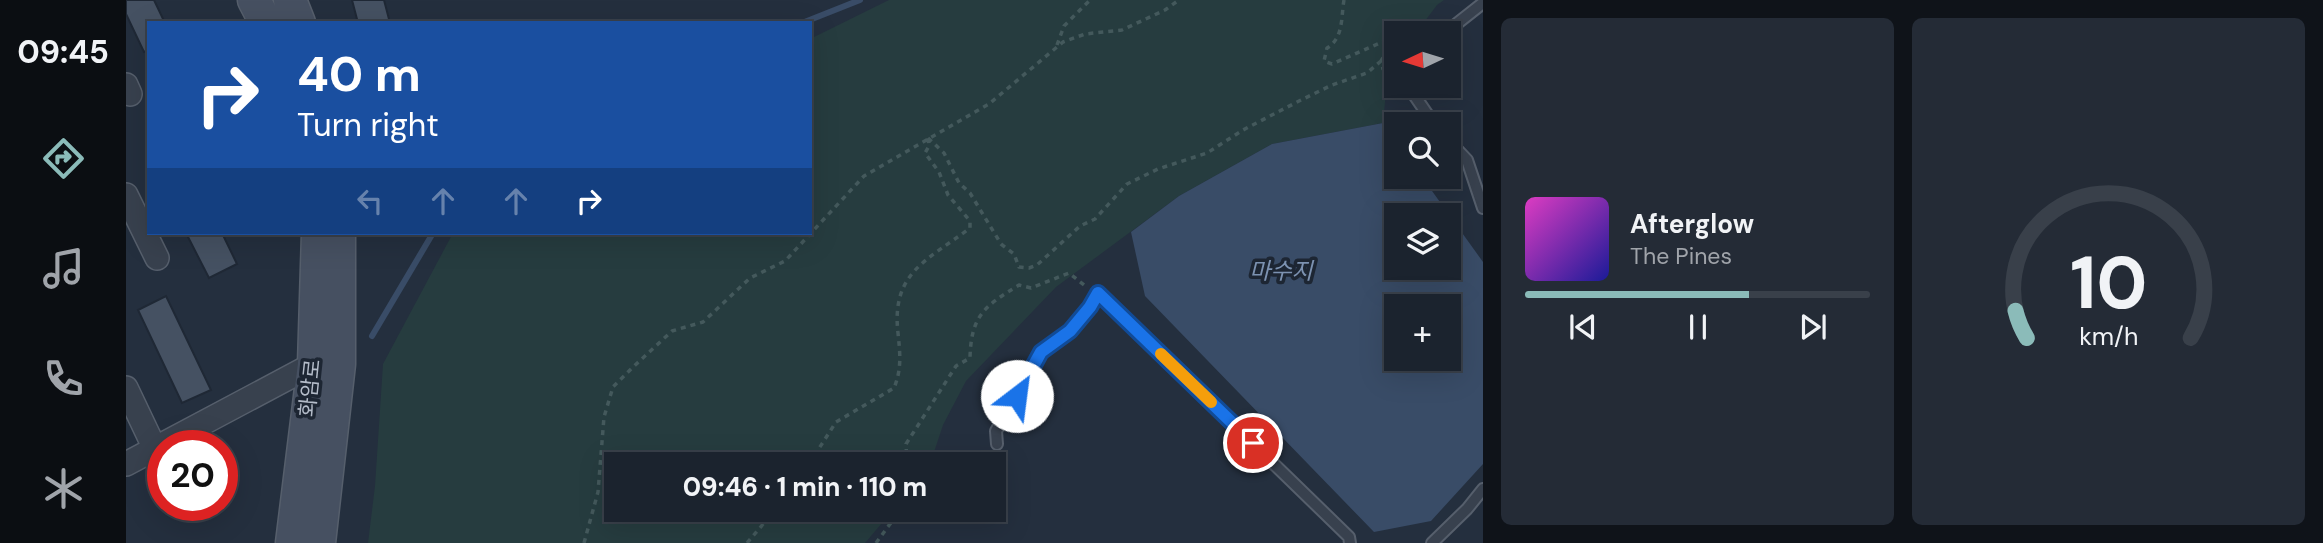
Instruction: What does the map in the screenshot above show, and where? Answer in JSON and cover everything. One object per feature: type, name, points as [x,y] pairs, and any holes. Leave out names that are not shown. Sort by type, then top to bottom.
[{"type":"main road","points":[[254,0],[265,21]]},
{"type":"main road","points":[[290,0],[298,21]]},
{"type":"main road","name":"화암로","points":[[292,543],[314,364],[318,235]]},
{"type":"main road","name":"화암로","points":[[319,543],[339,364],[339,235]]},
{"type":"street","points":[[130,210],[157,258]]},
{"type":"street","points":[[191,430],[314,364]]},
{"type":"street","points":[[126,388],[147,432]]},
{"type":"street","points":[[126,464],[147,453]]},
{"type":"lane","points":[[1461,21],[1483,4]]},
{"type":"lane","points":[[1461,154],[1467,160],[1483,208]]},
{"type":"lane","points":[[997,444],[996,431],[1041,352],[1070,331],[1098,293],[1349,537],[1350,543]]},
{"type":"lane","points":[[1432,543],[1467,509],[1483,489]]},
{"type":"path","points":[[1055,48],[1064,26],[1090,0]]},
{"type":"path","points":[[812,232],[864,176],[989,104],[1063,42],[1085,34],[1122,30],[1165,10],[1179,0]]},
{"type":"path","points":[[928,138],[944,153],[959,183],[970,193],[1001,244],[1014,254],[1019,267],[1029,268],[1037,265],[1080,226],[1095,219],[1127,184],[1158,169],[1208,153],[1243,130],[1301,100],[1332,85],[1367,73],[1381,61],[1396,36],[1332,64],[1324,61],[1326,48],[1334,44],[1345,15],[1344,0]]},
{"type":"path","points":[[1381,61],[1384,70]]},
{"type":"path","points":[[817,452],[836,422],[894,387],[901,357],[897,308],[904,282],[925,261],[971,228],[970,221],[948,195],[939,172],[925,153],[929,146],[928,138]]},
{"type":"path","points":[[584,543],[598,492],[600,439],[613,387],[672,331],[703,322],[750,278],[785,261],[809,235]]},
{"type":"path","points":[[906,452],[906,444],[956,366],[970,358],[971,337],[982,311],[1019,285],[1031,288],[1069,273],[1085,286]]},
{"type":"path","points":[[747,543],[764,522]]},
{"type":"path","points":[[876,543],[891,522]]},
{"type":"green space","points":[[889,0],[1444,0],[1425,21],[1384,21],[1385,98],[1383,123],[1272,144],[1179,196],[1056,287],[966,381],[943,425],[934,452],[604,452],[604,522],[883,522],[865,543],[368,543],[375,486],[383,364],[452,235],[812,235],[812,38]]},
{"type":"water","name":"마수지","points":[[1383,123],[1384,189],[1431,189],[1441,203],[1384,203],[1384,280],[1461,280],[1461,231],[1483,262],[1483,464],[1431,521],[1374,532],[1145,296],[1131,232],[1179,196],[1272,144]]},
{"type":"building","points":[[126,0],[154,0],[164,21],[147,21],[147,51],[144,52],[126,14]]},
{"type":"building","points":[[352,0],[384,0],[389,21],[357,21]]},
{"type":"building","points":[[187,235],[223,235],[237,264],[209,278]]},
{"type":"building","points":[[166,296],[211,390],[182,403],[138,310]]},
{"type":"waterway","points":[[807,21],[860,0]]},
{"type":"waterway","points":[[372,336],[432,235]]},
{"type":"slow traffic","points":[[1161,354],[1211,402]]},
{"type":"route","points":[[1017,396],[1041,352],[1070,331],[1098,293],[1253,443]]}]
